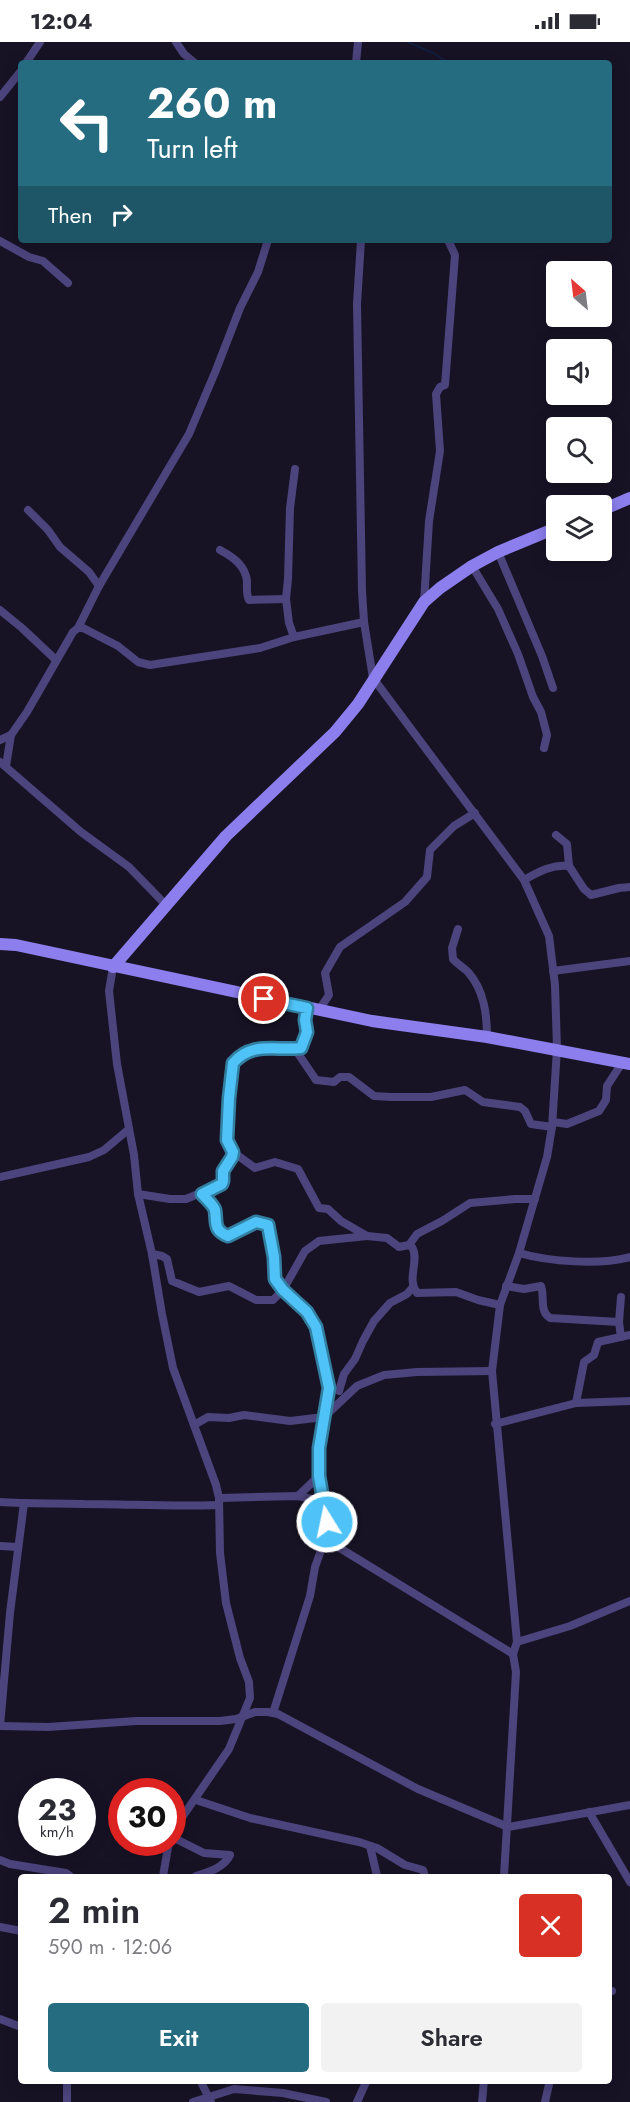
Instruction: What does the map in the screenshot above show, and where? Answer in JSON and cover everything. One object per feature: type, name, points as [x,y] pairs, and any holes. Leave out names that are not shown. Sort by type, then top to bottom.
[{"type":"main road","points":[[612,506],[630,498]]},
{"type":"main road","points":[[113,967],[226,836],[335,732],[358,704],[424,602],[472,566],[498,552],[546,532]]},
{"type":"main road","points":[[0,944],[16,945],[372,1022],[487,1037],[626,1064]]},
{"type":"street","points":[[28,60],[40,42]]},
{"type":"street","points":[[176,42],[191,60]]},
{"type":"street","points":[[356,60],[358,42]]},
{"type":"street","points":[[0,97],[18,75]]},
{"type":"street","points":[[0,241],[29,257],[43,261],[68,283]]},
{"type":"street","points":[[166,905],[129,867],[81,832],[3,764],[11,735],[78,628],[99,586],[189,434],[240,308],[258,272],[267,243]]},
{"type":"street","points":[[361,243],[357,304],[358,413],[364,622],[373,678],[524,880],[549,936],[553,971],[557,1049],[552,1125],[547,1157],[535,1199],[500,1305],[492,1371],[495,1424],[517,1642],[513,1654],[516,1672],[504,1874]]},
{"type":"street","points":[[424,602],[429,521],[440,452],[436,394],[440,387],[445,385],[455,255],[449,243]]},
{"type":"street","points":[[294,637],[289,623],[286,599],[290,508],[295,469]]},
{"type":"street","points":[[28,510],[48,530],[60,547],[89,572],[99,586]]},
{"type":"street","points":[[220,550],[239,562],[242,567],[247,580],[249,600],[286,599]]},
{"type":"street","points":[[498,552],[553,688]]},
{"type":"street","points":[[472,566],[498,609],[541,712],[547,735],[544,748]]},
{"type":"street","points":[[0,610],[56,660]]},
{"type":"street","points":[[78,628],[118,646],[138,662],[150,664],[260,648],[294,637],[364,622]]},
{"type":"street","points":[[0,740],[11,735]]},
{"type":"street","points":[[367,1236],[341,1221],[328,1209],[319,1208],[298,1169],[275,1162],[255,1168],[233,1152],[227,1140],[233,1063],[252,1049],[301,1048],[307,1032],[305,1020],[329,994],[325,972],[340,947],[405,902],[427,877],[430,868],[430,850],[454,826],[475,813]]},
{"type":"street","points":[[556,835],[567,844],[569,866],[584,889],[591,895],[630,887]]},
{"type":"street","points":[[524,880],[541,870],[561,865],[569,866]]},
{"type":"street","points":[[458,929],[452,948],[453,959],[466,970],[481,991],[487,1021],[487,1037]]},
{"type":"street","points":[[553,971],[630,961]]},
{"type":"street","points":[[113,967],[109,991],[111,1012],[138,1194],[152,1254],[173,1368],[209,1464],[219,1502],[220,1553],[226,1603],[240,1658],[249,1682],[250,1698],[230,1749],[186,1813]]},
{"type":"street","points":[[295,1048],[316,1080],[334,1082],[340,1077],[349,1077],[374,1096],[431,1097],[465,1090],[483,1102],[520,1107],[525,1111],[531,1124],[567,1124],[599,1111],[606,1100],[606,1086],[626,1064]]},
{"type":"street","points":[[0,1177],[89,1157],[104,1150],[129,1129]]},
{"type":"street","points":[[138,1194],[170,1199],[186,1199],[202,1194],[222,1184],[223,1171],[233,1152]]},
{"type":"street","points":[[202,1194],[214,1208],[215,1226],[220,1233],[228,1236],[256,1222],[268,1225],[274,1257],[275,1279],[283,1290],[307,1312],[316,1327],[329,1388],[319,1448],[319,1476],[327,1522],[325,1539],[315,1568],[310,1596],[273,1713]]},
{"type":"street","points":[[152,1254],[167,1259],[171,1281],[199,1292],[229,1286],[256,1300],[273,1300],[283,1290],[305,1251],[319,1241],[367,1236],[387,1238],[399,1247],[409,1245],[417,1234],[470,1203],[535,1199]]},
{"type":"street","points":[[409,1245],[415,1250],[413,1287],[417,1293],[456,1292],[500,1305]]},
{"type":"street","points":[[519,1253],[536,1258],[592,1261],[630,1257]]},
{"type":"street","points":[[506,1286],[524,1289],[541,1286],[543,1309],[546,1316],[550,1318],[619,1322]]},
{"type":"street","points":[[343,1393],[344,1374],[355,1359],[374,1321],[390,1303],[407,1294],[413,1287]]},
{"type":"street","points":[[576,1403],[584,1362],[594,1355],[598,1342],[625,1336],[619,1322],[621,1297]]},
{"type":"street","points":[[194,1425],[208,1417],[229,1418],[244,1415],[290,1421],[324,1417],[343,1393],[384,1375],[492,1371]]},
{"type":"street","points":[[329,1388],[343,1393]]},
{"type":"street","points":[[495,1424],[576,1403],[630,1401]]},
{"type":"street","points":[[298,1496],[319,1476]]},
{"type":"street","points":[[0,1502],[175,1507],[298,1496],[312,1499],[324,1508]]},
{"type":"street","points":[[24,1503],[10,1613],[0,1726],[48,1727],[136,1721],[220,1721],[243,1717],[255,1712],[273,1713],[418,1789],[508,1827],[630,1805]]},
{"type":"street","points":[[325,1539],[513,1654]]},
{"type":"street","points":[[0,1546],[18,1547]]},
{"type":"street","points":[[517,1642],[570,1626],[630,1601]]},
{"type":"street","points":[[196,1800],[250,1818],[294,1826],[370,1846],[405,1865],[423,1870],[424,1874]]},
{"type":"street","points":[[589,1812],[630,1882]]},
{"type":"street","points":[[186,1844],[204,1853],[230,1855],[228,1860],[218,1868],[201,1874]]},
{"type":"street","points":[[370,1846],[377,1874]]},
{"type":"street","points":[[163,1874],[167,1856]]},
{"type":"street","points":[[0,1860],[10,1864],[66,1874]]},
{"type":"street","points":[[0,1927],[18,1930]]},
{"type":"street","points":[[0,2019],[18,2026]]},
{"type":"street","points":[[67,2084],[67,2102]]},
{"type":"street","points":[[202,2084],[210,2100]]},
{"type":"street","points":[[357,2102],[364,2084]]},
{"type":"street","points":[[482,2102],[484,2084]]},
{"type":"street","points":[[545,2102],[549,2084]]},
{"type":"street","points":[[193,2102],[210,2100],[247,2085],[326,2102]]},
{"type":"waterway","points":[[408,42],[444,60]]},
{"type":"route","points":[[264,999],[307,1008],[305,1020],[307,1032],[301,1048],[252,1049],[233,1063],[227,1140],[233,1152],[232,1157],[223,1171],[222,1184],[202,1194],[214,1208],[215,1226],[220,1233],[228,1236],[256,1222],[268,1225],[274,1257],[275,1279],[283,1290],[307,1312],[316,1327],[329,1388],[319,1448],[319,1476],[327,1522]]}]
